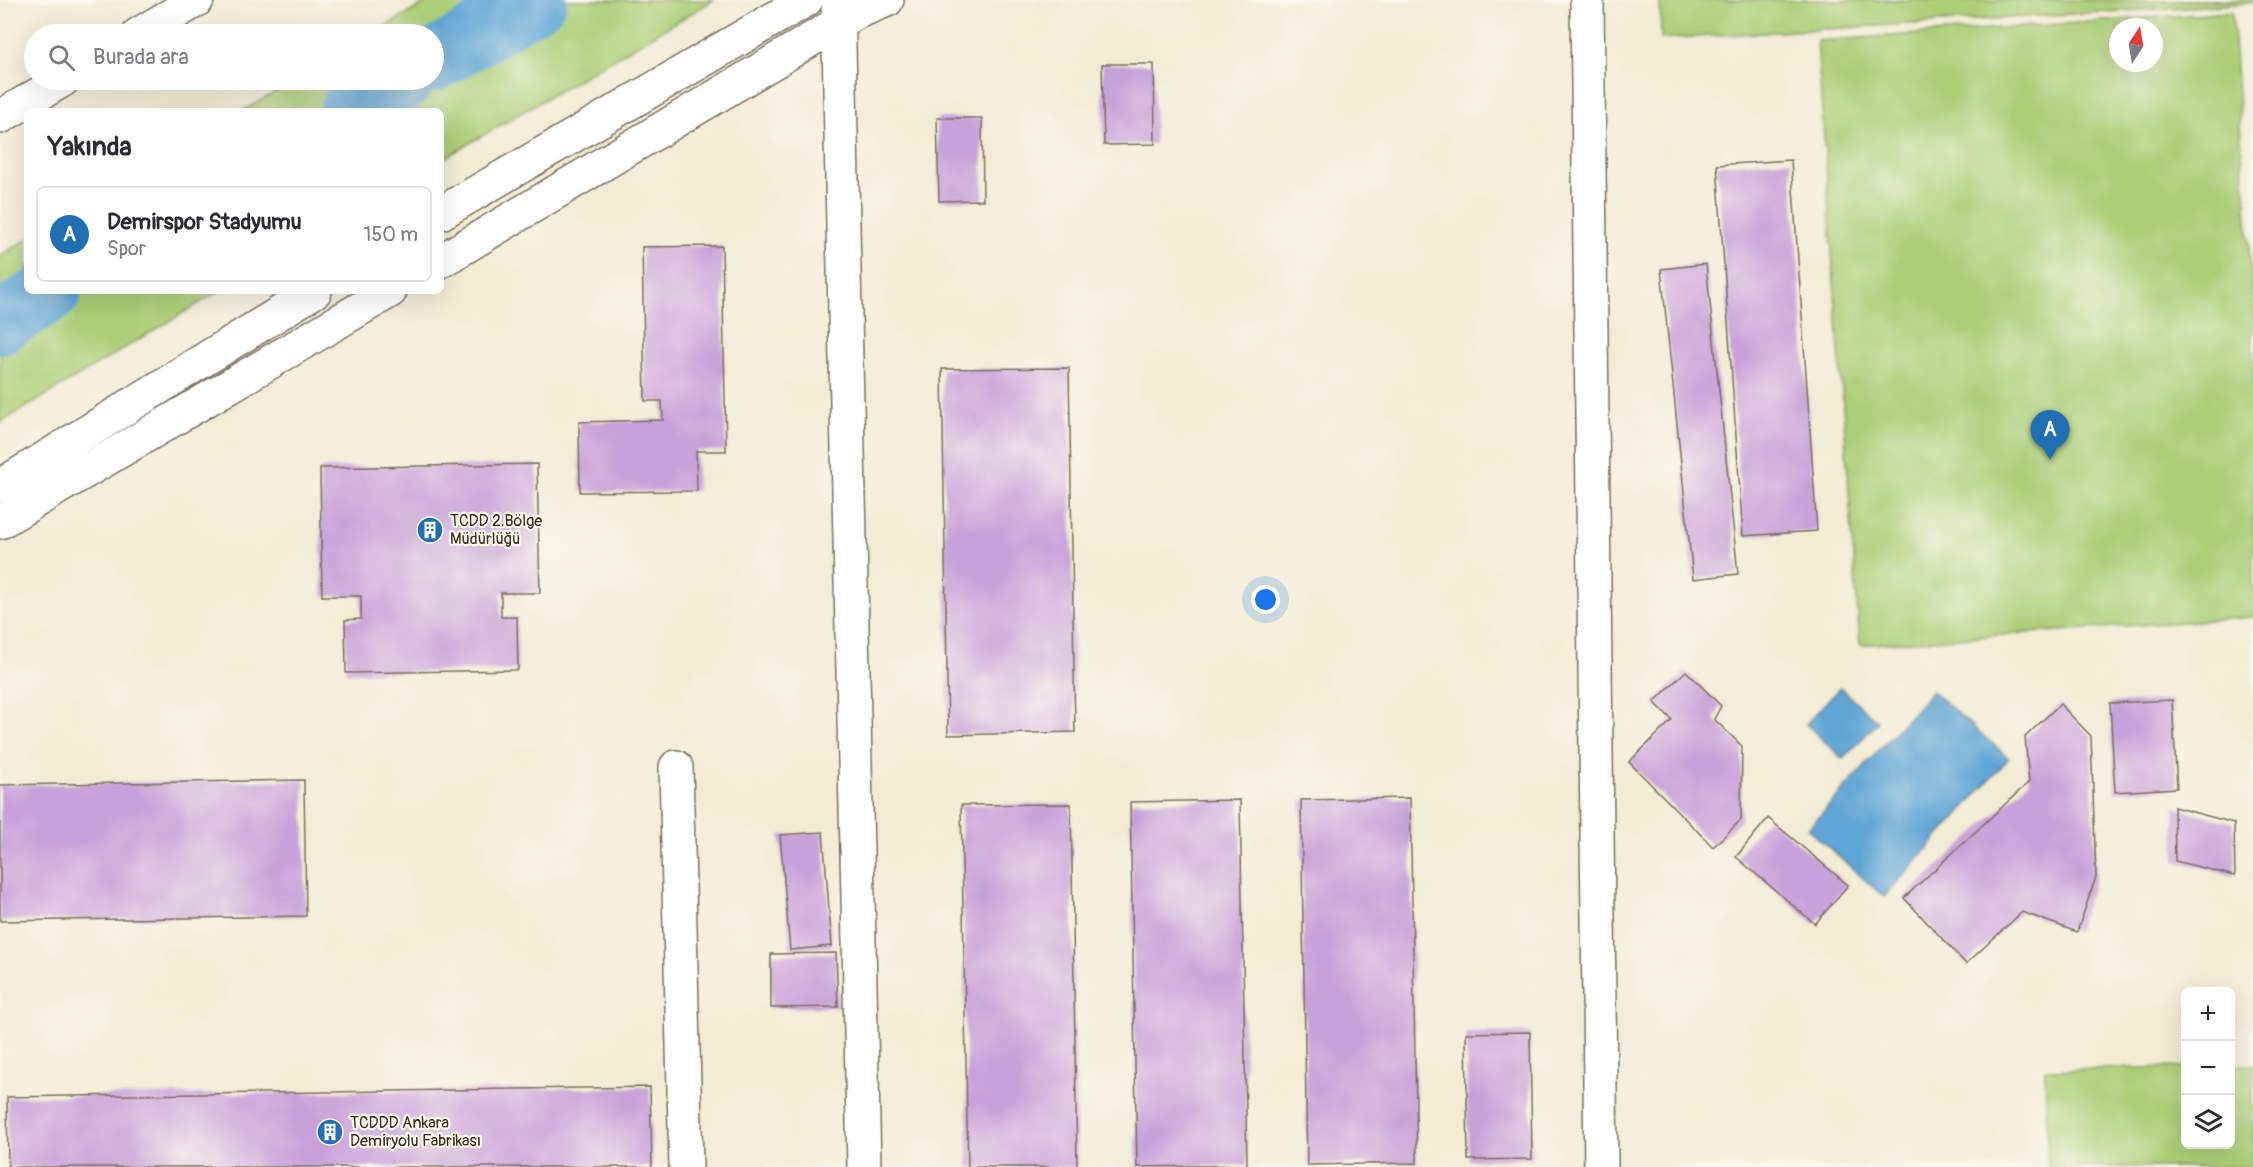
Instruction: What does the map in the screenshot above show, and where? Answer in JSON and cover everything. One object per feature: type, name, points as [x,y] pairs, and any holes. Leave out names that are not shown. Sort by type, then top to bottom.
[{"type":"street","points":[[156,24],[197,0]]},
{"type":"street","points":[[444,211],[806,0]]},
{"type":"street","points":[[444,259],[839,12],[857,12],[887,0]]},
{"type":"street","points":[[1587,0],[1600,1167]]},
{"type":"street","points":[[839,12],[864,1167]]},
{"type":"street","points":[[0,117],[46,90]]},
{"type":"street","points":[[0,486],[310,294]]},
{"type":"street","points":[[0,522],[385,294]]},
{"type":"street","points":[[676,767],[686,1167]]},
{"type":"green space","points":[[431,0],[714,0],[444,158],[444,108],[247,108],[279,90],[444,90],[444,24],[389,24]]},
{"type":"green space","points":[[1660,0],[2253,0],[2253,3],[1661,39]]},
{"type":"green space","points":[[2232,12],[2253,302],[2253,617],[1860,645],[1817,41],[2109,21],[2109,72],[2163,72],[2163,18],[2146,18]]},
{"type":"green space","points":[[24,241],[24,294],[215,294],[0,423],[0,256]]},
{"type":"green space","points":[[2253,1065],[2253,1167],[2048,1167],[2045,1070],[2181,1067],[2181,1149],[2235,1149],[2235,1066]]},
{"type":"water","points":[[1840,687],[1878,722],[1843,759],[1806,724]]},
{"type":"water","points":[[1932,691],[2009,758],[1884,897],[1808,829]]},
{"type":"building","points":[[1102,64],[1154,64],[1155,144],[1104,145]]},
{"type":"building","points":[[937,118],[982,118],[983,200],[939,201]]},
{"type":"building","points":[[1791,160],[1817,531],[1743,536],[1717,165]]},
{"type":"building","points":[[722,246],[726,451],[696,451],[697,491],[580,492],[579,422],[663,420],[662,401],[645,401],[642,247]]},
{"type":"building","points":[[1706,264],[1738,574],[1693,579],[1661,269]]},
{"type":"building","points":[[1069,368],[1075,732],[948,735],[942,369]]},
{"type":"building","name":"TCDD 2.Bölge Müdürlüğü","points":[[537,464],[540,593],[501,593],[501,617],[517,617],[518,670],[346,673],[345,620],[361,619],[361,596],[322,596],[320,468]]},
{"type":"building","points":[[1686,671],[1721,706],[1714,719],[1742,746],[1741,820],[1713,847],[1629,762],[1672,720],[1654,702]]},
{"type":"building","points":[[2172,700],[2177,788],[2115,792],[2110,703]]},
{"type":"building","points":[[2060,704],[2091,736],[2096,877],[2077,932],[2022,912],[1966,964],[1904,898],[2029,782],[2025,737]]},
{"type":"building","points":[[304,780],[306,916],[0,921],[0,785]]},
{"type":"building","points":[[1410,798],[1417,1163],[1307,1165],[1301,800]]},
{"type":"building","points":[[1240,800],[1247,1165],[1137,1167],[1130,802]]},
{"type":"building","points":[[1071,804],[1077,1167],[968,1167],[961,805]]},
{"type":"building","points":[[2174,807],[2234,823],[2235,876],[2175,861]]},
{"type":"building","points":[[1768,818],[1848,885],[1815,924],[1736,857]]},
{"type":"building","points":[[823,832],[832,946],[790,950],[780,835]]},
{"type":"building","points":[[836,953],[838,1007],[771,1008],[771,954]]},
{"type":"building","points":[[1530,1032],[1532,1159],[1468,1160],[1466,1033]]},
{"type":"building","name":"TCDDD Ankara Demiryolu Fabrikası","points":[[650,1087],[652,1167],[8,1167],[7,1097]]},
{"type":"waterway","points":[[444,55],[536,0]]},
{"type":"waterway","points":[[355,108],[386,90]]},
{"type":"waterway","points":[[0,323],[46,294]]},
{"type":"place","name":"Demirspor Stadyumu","points":[[2050,460]]},
{"type":"place","name":"TCDD 2.Bölge Müdürlüğü","points":[[430,530]]},
{"type":"place","name":"TCDDD Ankara Demiryolu Fabrikası","points":[[330,1132]]}]
